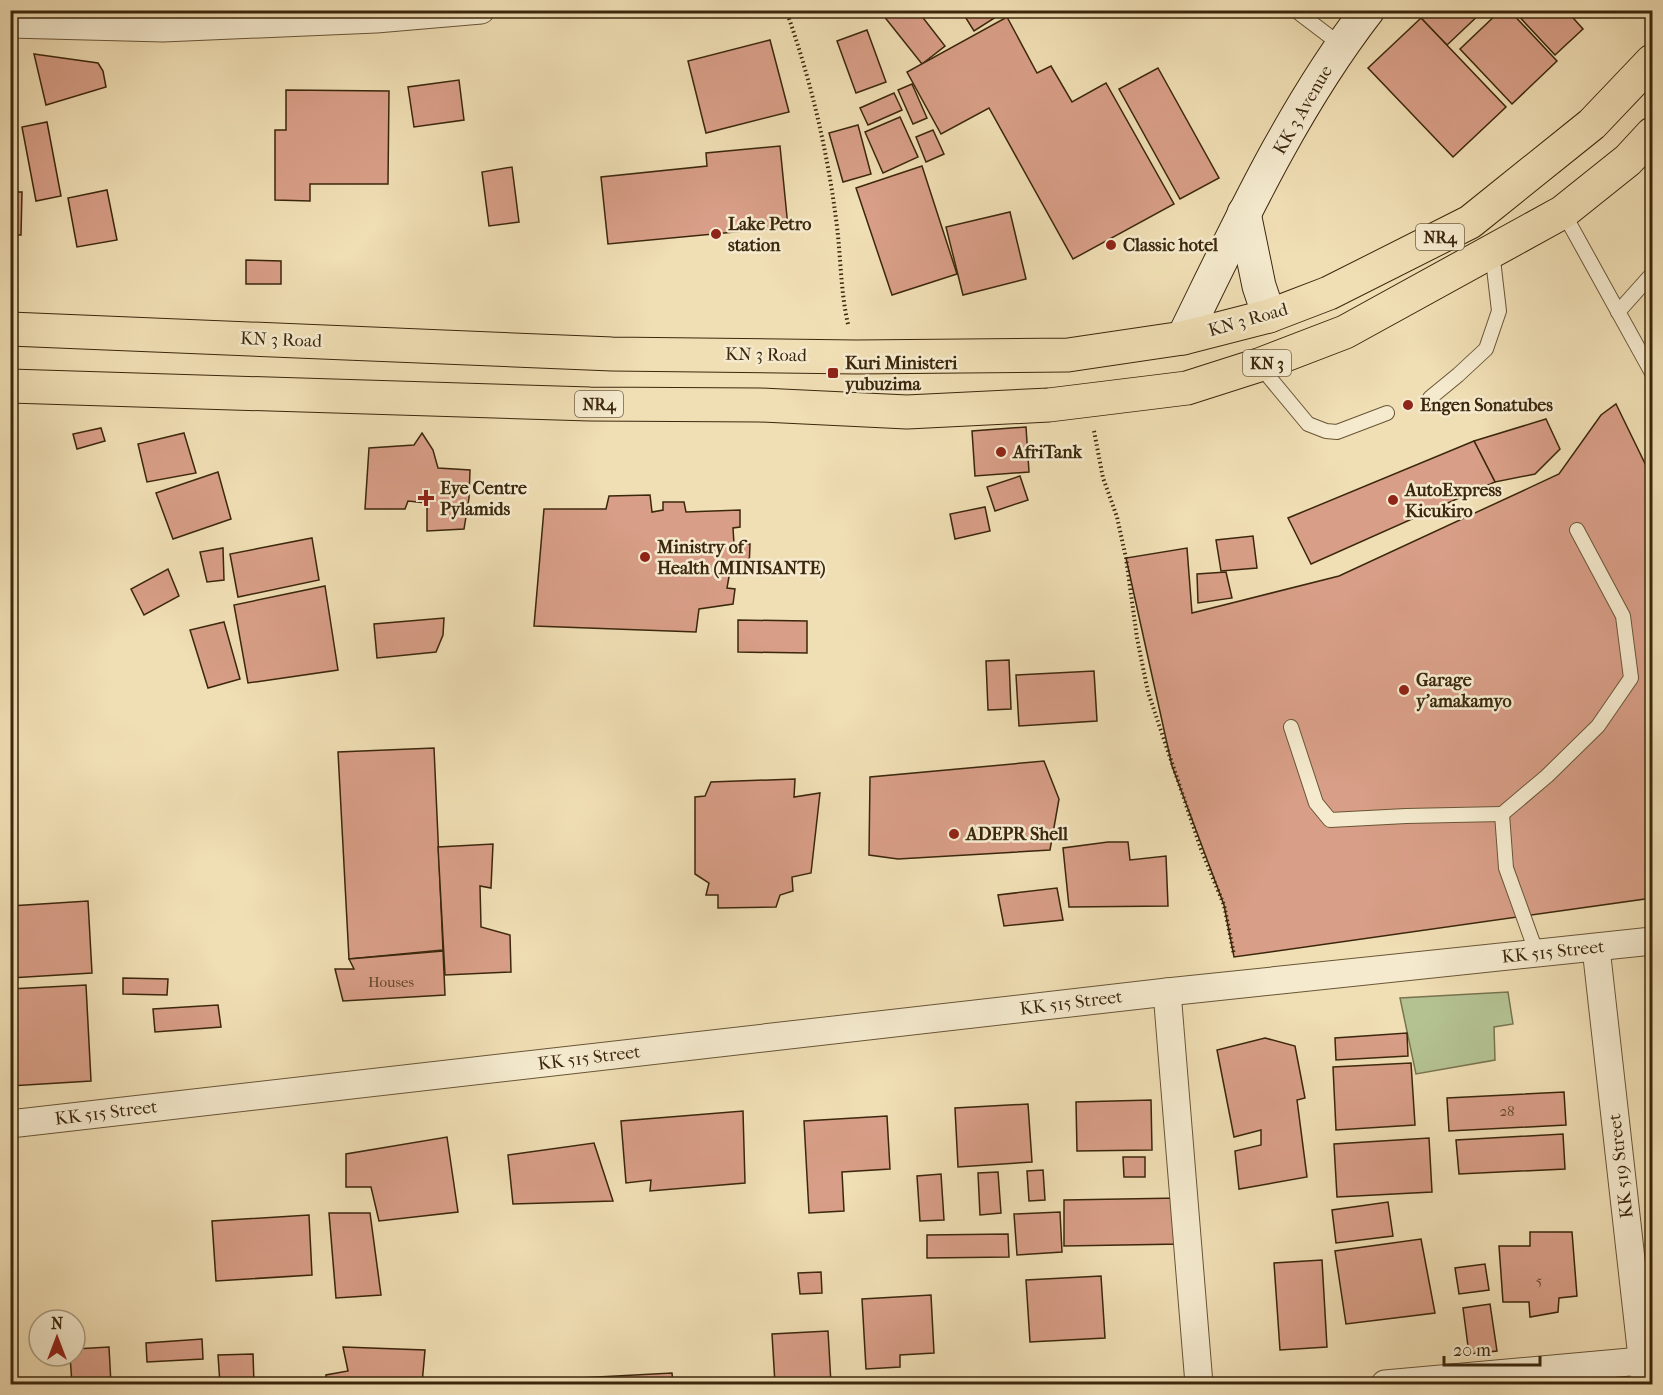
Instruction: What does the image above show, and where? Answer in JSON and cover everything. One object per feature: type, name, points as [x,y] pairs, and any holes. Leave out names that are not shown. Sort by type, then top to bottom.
[{"type":"highway","name":"KN 3 Road","points":[[10,329],[612,354],[856,357],[1068,355],[1183,338],[1269,316],[1329,293],[1470,222],[1592,124],[1653,61]]},
{"type":"highway","name":"NR4","points":[[1346,332],[1563,212],[1628,160],[1653,134]]},
{"type":"highway","name":"KN 3","points":[[1187,388],[1260,365],[1346,332]]},
{"type":"highway","name":"NR4","points":[[10,386],[590,404],[760,405],[907,412],[1049,405],[1187,388]]},
{"type":"main road","name":"KK 3 Avenue","points":[[1183,338],[1244,213],[1341,45],[1368,10]]},
{"type":"main road","points":[[1244,213],[1269,316]]},
{"type":"street","points":[[10,24],[164,28],[376,19],[481,10]]},
{"type":"street","name":"KK 515 Street","points":[[10,1124],[1167,992],[1653,941]]},
{"type":"street","name":"KK 519 Street","points":[[1596,948],[1647,1368]]},
{"type":"street","points":[[1167,992],[1199,1384]]},
{"type":"street","points":[[1385,1384],[1647,1368]]},
{"type":"lane","points":[[1295,10],[1341,45]]},
{"type":"lane","points":[[1563,212],[1653,373]]},
{"type":"lane","points":[[1430,398],[1486,349],[1499,311],[1492,251]]},
{"type":"lane","points":[[1618,312],[1653,274]]},
{"type":"lane","points":[[1260,365],[1308,424],[1326,431],[1337,432],[1387,412]]},
{"type":"lane","points":[[1291,727],[1316,802],[1330,820],[1502,814],[1547,776],[1599,726],[1630,678],[1623,616],[1577,530]]},
{"type":"lane","points":[[1502,814],[1506,868],[1537,954]]},
{"type":"path","points":[[786,10],[799,48],[828,164],[837,220],[844,305],[856,357]]},
{"type":"path","points":[[1088,400],[1103,478],[1118,517],[1148,692],[1201,849],[1224,905],[1240,986]]},
{"type":"green space","points":[[1508,992],[1513,1024],[1494,1027],[1495,1060],[1416,1074],[1400,998]]},
{"type":"building","points":[[879,10],[917,10],[945,46],[922,64]]},
{"type":"building","points":[[971,10],[1007,10],[974,31],[964,15]]},
{"type":"building","points":[[1430,10],[1484,10],[1447,45],[1421,18]]},
{"type":"building","points":[[1501,10],[1509,10],[1557,61],[1512,104],[1460,49]]},
{"type":"building","points":[[1513,10],[1566,10],[1583,29],[1555,55]]},
{"type":"building","points":[[1007,17],[1037,73],[1051,66],[1072,102],[1106,83],[1174,204],[1073,259],[989,108],[941,134],[907,72]]},
{"type":"building","points":[[1421,18],[1506,107],[1453,157],[1368,68]]},
{"type":"building","points":[[867,30],[886,82],[856,93],[837,41]]},
{"type":"building","points":[[770,40],[789,112],[706,133],[688,61]]},
{"type":"building","points":[[34,54],[98,63],[103,71],[106,87],[46,105]]},
{"type":"building","points":[[1158,68],[1219,178],[1180,199],[1119,89]]},
{"type":"building","points":[[459,80],[464,120],[414,127],[408,87]]},
{"type":"building","points":[[912,84],[927,118],[913,124],[898,90]]},
{"type":"building","points":[[286,90],[389,91],[388,184],[310,184],[310,201],[275,200],[275,130],[286,130]]},
{"type":"building","points":[[894,93],[902,110],[868,125],[860,108]]},
{"type":"building","points":[[900,117],[918,157],[883,173],[865,132]]},
{"type":"building","points":[[47,122],[61,196],[36,201],[22,127]]},
{"type":"building","points":[[858,125],[871,174],[843,182],[829,133]]},
{"type":"building","points":[[933,130],[944,154],[926,162],[916,137]]},
{"type":"building","points":[[780,146],[788,227],[608,244],[601,177],[707,166],[706,153]]},
{"type":"building","points":[[922,166],[957,274],[892,295],[856,188]]},
{"type":"building","points":[[512,167],[519,222],[489,226],[482,172]]},
{"type":"building","points":[[107,190],[117,240],[77,247],[68,198]]},
{"type":"building","points":[[10,192],[22,192],[21,235],[10,235]]},
{"type":"building","points":[[1010,212],[1026,279],[963,295],[946,227]]},
{"type":"building","points":[[246,260],[281,261],[281,284],[246,284]]},
{"type":"building","name":"Garage y'amakamyo","points":[[1616,404],[1652,478],[1652,898],[1234,957],[1224,905],[1172,766],[1126,558],[1187,548],[1192,613],[1339,576],[1559,474],[1601,415]]},
{"type":"building","points":[[1546,419],[1560,449],[1535,474],[1495,482],[1474,441]]},
{"type":"building","name":"AfriTank","points":[[1026,427],[1029,472],[975,476],[972,431]]},
{"type":"building","points":[[101,428],[105,441],[77,449],[73,434]]},
{"type":"building","points":[[184,433],[196,473],[147,482],[138,444]]},
{"type":"building","points":[[422,433],[433,450],[438,468],[470,470],[469,498],[464,529],[427,531],[427,503],[408,501],[405,509],[365,509],[369,448],[414,445]]},
{"type":"building","name":"AutoExpress Kicukiro","points":[[1474,441],[1495,482],[1311,564],[1288,518]]},
{"type":"building","points":[[218,472],[231,519],[173,539],[156,493]]},
{"type":"building","points":[[1020,476],[1028,500],[995,511],[987,487]]},
{"type":"building","name":"Ministry of Health (MINISANTE)","points":[[650,495],[652,512],[663,510],[663,502],[684,502],[686,512],[740,510],[740,527],[733,528],[734,544],[750,544],[749,569],[730,571],[727,588],[735,589],[733,604],[699,609],[696,632],[534,626],[544,509],[606,509],[609,496]]},
{"type":"building","points":[[985,507],[990,531],[955,539],[950,514]]},
{"type":"building","points":[[1253,536],[1257,568],[1221,571],[1216,540]]},
{"type":"building","points":[[312,538],[319,580],[238,597],[230,554]]},
{"type":"building","points":[[223,548],[224,580],[207,582],[200,552]]},
{"type":"building","points":[[168,569],[179,596],[144,615],[131,589]]},
{"type":"building","points":[[1226,572],[1232,598],[1198,603],[1197,574]]},
{"type":"building","points":[[325,586],[338,670],[248,683],[234,605]]},
{"type":"building","points":[[444,618],[443,635],[436,652],[377,658],[374,624]]},
{"type":"building","points":[[738,620],[807,621],[807,653],[738,652]]},
{"type":"building","points":[[224,622],[240,679],[208,688],[190,630]]},
{"type":"building","points":[[1009,660],[1011,709],[988,710],[986,661]]},
{"type":"building","points":[[1094,671],[1097,721],[1019,726],[1016,675]]},
{"type":"building","points":[[434,748],[443,950],[349,959],[338,752]]},
{"type":"building","points":[[1044,761],[1059,799],[1050,850],[898,859],[869,855],[870,777]]},
{"type":"building","points":[[795,779],[794,797],[820,793],[811,873],[792,877],[793,891],[780,895],[776,907],[718,908],[718,895],[706,895],[709,883],[695,874],[695,797],[705,796],[711,782]]},
{"type":"building","points":[[1108,842],[1128,842],[1130,860],[1166,856],[1168,906],[1069,907],[1063,848]]},
{"type":"building","points":[[493,844],[491,888],[480,886],[481,927],[510,935],[511,972],[445,975],[438,847]]},
{"type":"building","points":[[1057,888],[1063,920],[1004,926],[998,895]]},
{"type":"building","points":[[88,901],[92,973],[10,978],[10,906]]},
{"type":"building","points":[[443,951],[445,995],[343,1001],[335,969],[354,969],[349,959]]},
{"type":"building","points":[[123,978],[168,979],[167,995],[123,994]]},
{"type":"building","points":[[86,985],[91,1081],[10,1086],[10,989]]},
{"type":"building","points":[[218,1005],[221,1027],[155,1032],[153,1009]]},
{"type":"building","points":[[1407,1033],[1408,1056],[1336,1060],[1335,1038]]},
{"type":"building","points":[[1265,1038],[1295,1046],[1305,1098],[1297,1100],[1307,1177],[1239,1189],[1235,1151],[1261,1145],[1261,1130],[1234,1137],[1217,1050]]},
{"type":"building","points":[[1411,1063],[1415,1125],[1336,1130],[1333,1067]]},
{"type":"building","points":[[1564,1092],[1566,1125],[1449,1131],[1447,1098]]},
{"type":"building","points":[[1151,1100],[1152,1150],[1077,1151],[1076,1102]]},
{"type":"building","points":[[1028,1104],[1032,1162],[958,1167],[955,1108]]},
{"type":"building","points":[[743,1111],[745,1183],[650,1191],[651,1180],[626,1183],[621,1121]]},
{"type":"building","points":[[887,1116],[890,1169],[842,1172],[844,1211],[809,1213],[804,1121]]},
{"type":"building","points":[[1563,1134],[1565,1169],[1459,1174],[1456,1140]]},
{"type":"building","points":[[447,1137],[458,1212],[379,1221],[371,1187],[346,1187],[346,1154]]},
{"type":"building","points":[[1429,1138],[1432,1192],[1337,1197],[1334,1144]]},
{"type":"building","points":[[594,1143],[613,1201],[513,1204],[508,1155]]},
{"type":"building","points":[[1123,1157],[1145,1157],[1145,1177],[1124,1177]]},
{"type":"building","points":[[1043,1170],[1045,1200],[1029,1201],[1027,1171]]},
{"type":"building","points":[[998,1172],[1001,1213],[980,1215],[978,1173]]},
{"type":"building","points":[[941,1174],[944,1220],[920,1221],[917,1176]]},
{"type":"building","points":[[1180,1198],[1182,1244],[1064,1246],[1064,1200]]},
{"type":"building","points":[[1388,1202],[1393,1236],[1336,1243],[1332,1210]]},
{"type":"building","points":[[1060,1212],[1062,1252],[1017,1255],[1014,1214]]},
{"type":"building","points":[[329,1213],[370,1213],[381,1295],[336,1298]]},
{"type":"building","points":[[309,1215],[312,1275],[216,1281],[212,1221]]},
{"type":"building","points":[[1530,1232],[1572,1232],[1577,1296],[1559,1298],[1558,1312],[1530,1317],[1529,1302],[1503,1302],[1499,1246],[1530,1246]]},
{"type":"building","points":[[1008,1234],[1009,1257],[927,1258],[927,1235]]},
{"type":"building","points":[[1421,1239],[1435,1313],[1346,1324],[1335,1251]]},
{"type":"building","points":[[1322,1260],[1327,1347],[1280,1350],[1274,1263]]},
{"type":"building","points":[[1485,1264],[1489,1290],[1459,1294],[1455,1268]]},
{"type":"building","points":[[821,1272],[822,1293],[800,1294],[798,1273]]},
{"type":"building","points":[[1101,1276],[1105,1338],[1030,1342],[1026,1280]]},
{"type":"building","points":[[931,1295],[934,1353],[900,1355],[900,1367],[866,1369],[862,1299]]},
{"type":"building","points":[[1490,1304],[1497,1351],[1469,1354],[1463,1308]]},
{"type":"building","points":[[828,1331],[831,1384],[775,1384],[772,1334]]},
{"type":"building","points":[[202,1339],[203,1359],[147,1362],[146,1343]]},
{"type":"building","points":[[109,1347],[111,1384],[72,1384],[71,1368],[87,1368],[87,1348]]},
{"type":"building","points":[[343,1347],[425,1350],[422,1384],[326,1384],[326,1375],[348,1371]]},
{"type":"building","points":[[253,1354],[254,1384],[220,1384],[218,1355]]},
{"type":"building","points":[[672,1373],[673,1384],[579,1384],[579,1378]]},
{"type":"building","points":[[533,1379],[534,1384],[449,1384]]},
{"type":"place","name":"Lake Petro station","points":[[716,234]]},
{"type":"place","name":"Classic hotel","points":[[1111,245]]},
{"type":"place","name":"Kuri Ministeri yubuzima","points":[[833,373]]},
{"type":"place","name":"Engen Sonatubes","points":[[1408,405]]},
{"type":"place","name":"AfriTank","points":[[1001,452]]},
{"type":"place","name":"Eye Centre Pylamids","points":[[426,498]]},
{"type":"place","name":"AutoExpress Kicukiro","points":[[1393,500]]},
{"type":"place","name":"Ministry of Health (MINISANTE)","points":[[645,557]]},
{"type":"place","name":"Garage y'amakamyo","points":[[1404,690]]},
{"type":"place","name":"ADEPR Shell","points":[[954,834]]}]
